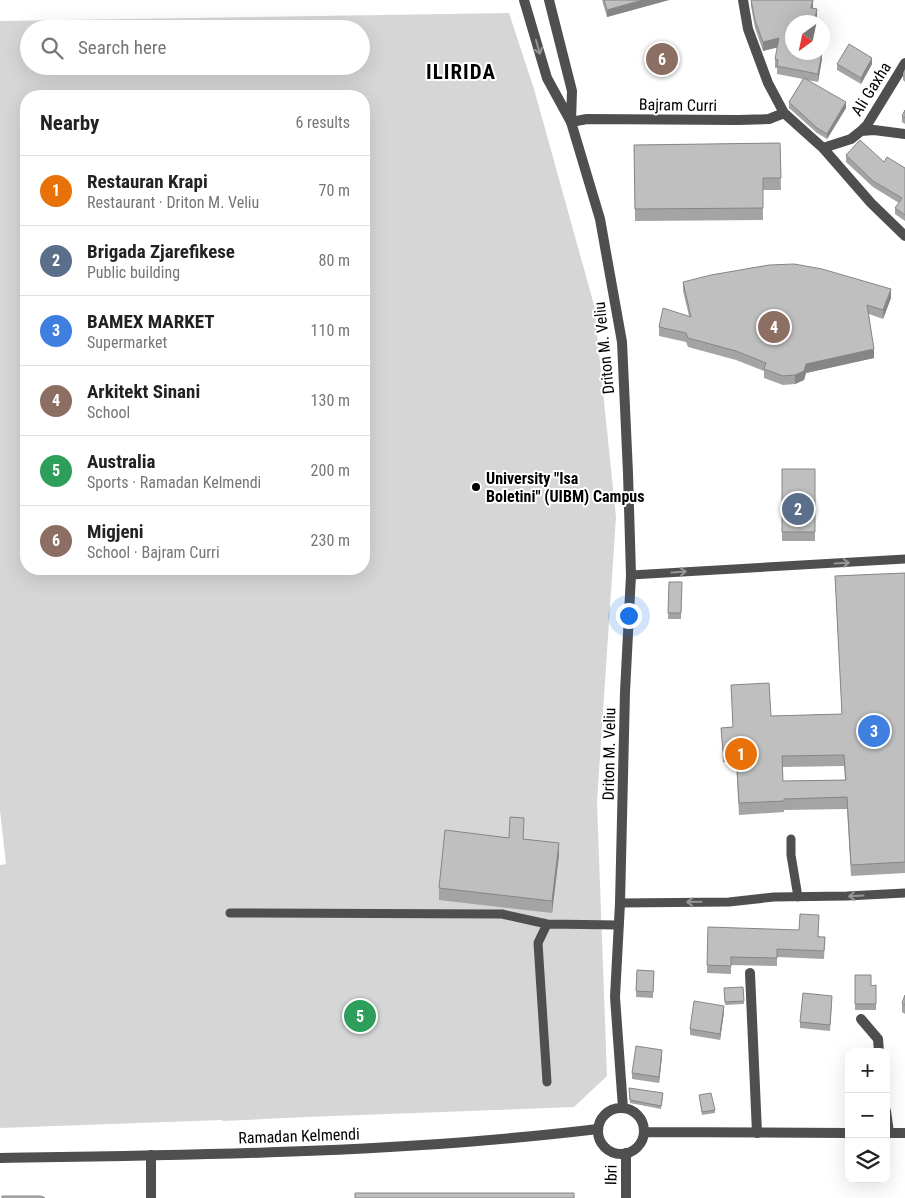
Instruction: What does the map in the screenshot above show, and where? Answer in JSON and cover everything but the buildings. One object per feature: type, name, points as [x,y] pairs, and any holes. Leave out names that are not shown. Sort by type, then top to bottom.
[{"type":"street","name":"Driton M. Veliu","points":[[524,0],[546,78],[571,122],[600,219],[622,342],[631,575],[625,692],[620,903],[615,997],[623,1108]]},
{"type":"street","name":"Driton M. Veliu","points":[[549,0],[572,91],[571,122]]},
{"type":"street","points":[[743,0],[748,29],[768,83],[784,113],[823,148],[871,202],[905,236]]},
{"type":"street","name":"Ali Gaxha","points":[[823,148],[851,139],[867,125],[905,63]]},
{"type":"street","name":"Bajram Curri","points":[[571,122],[587,119],[769,119],[784,113]]},
{"type":"street","name":"Ali Gaxha","points":[[861,131],[874,130],[905,134]]},
{"type":"street","points":[[750,973],[757,1133]]},
{"type":"street","points":[[861,1019],[878,1039],[879,1048]]},
{"type":"street","points":[[616,1108],[623,1108],[636,1113],[643,1125],[644,1132],[638,1146],[626,1153],[619,1154],[606,1148],[601,1143],[598,1129],[604,1115],[616,1108]]},
{"type":"street","name":"Ramadan Kelmendi","points":[[0,1158],[306,1151],[444,1144],[598,1129]]},
{"type":"street","points":[[644,1132],[845,1133]]},
{"type":"street","points":[[890,1133],[905,1133]]},
{"type":"street","name":"Ibri","points":[[626,1153],[626,1198]]},
{"type":"street","points":[[151,1156],[151,1198]]},
{"type":"lane","points":[[631,575],[905,559]]},
{"type":"lane","points":[[791,839],[791,855],[798,897]]},
{"type":"lane","points":[[620,903],[729,902],[905,893]]},
{"type":"lane","points":[[230,913],[502,914],[547,924],[619,925]]},
{"type":"lane","points":[[547,924],[538,943],[547,1082]]},
{"type":"shaded area","name":"University \"Isa Boletini\" (UIBM) Campus","points":[[509,13],[534,89],[594,305],[616,517],[597,802],[607,1076],[574,1107],[0,1128],[0,865],[6,864],[0,811],[0,21],[20,21],[20,75],[370,75],[370,20],[64,20]]},
{"type":"place","name":"Migjeni","points":[[662,59]]},
{"type":"place","name":"Arkitekt Sinani","points":[[774,327]]},
{"type":"place","name":"University \"Isa Boletini\" (UIBM) Campus","points":[[476,487]]},
{"type":"place","name":"Brigada Zjarefikese","points":[[798,509]]},
{"type":"place","name":"BAMEX MARKET","points":[[874,731]]},
{"type":"place","name":"Restauran Krapi","points":[[741,754]]},
{"type":"place","name":"Australia","points":[[360,1016]]},
{"type":"district","name":"ILIRIDA","points":[[461,72]]}]
